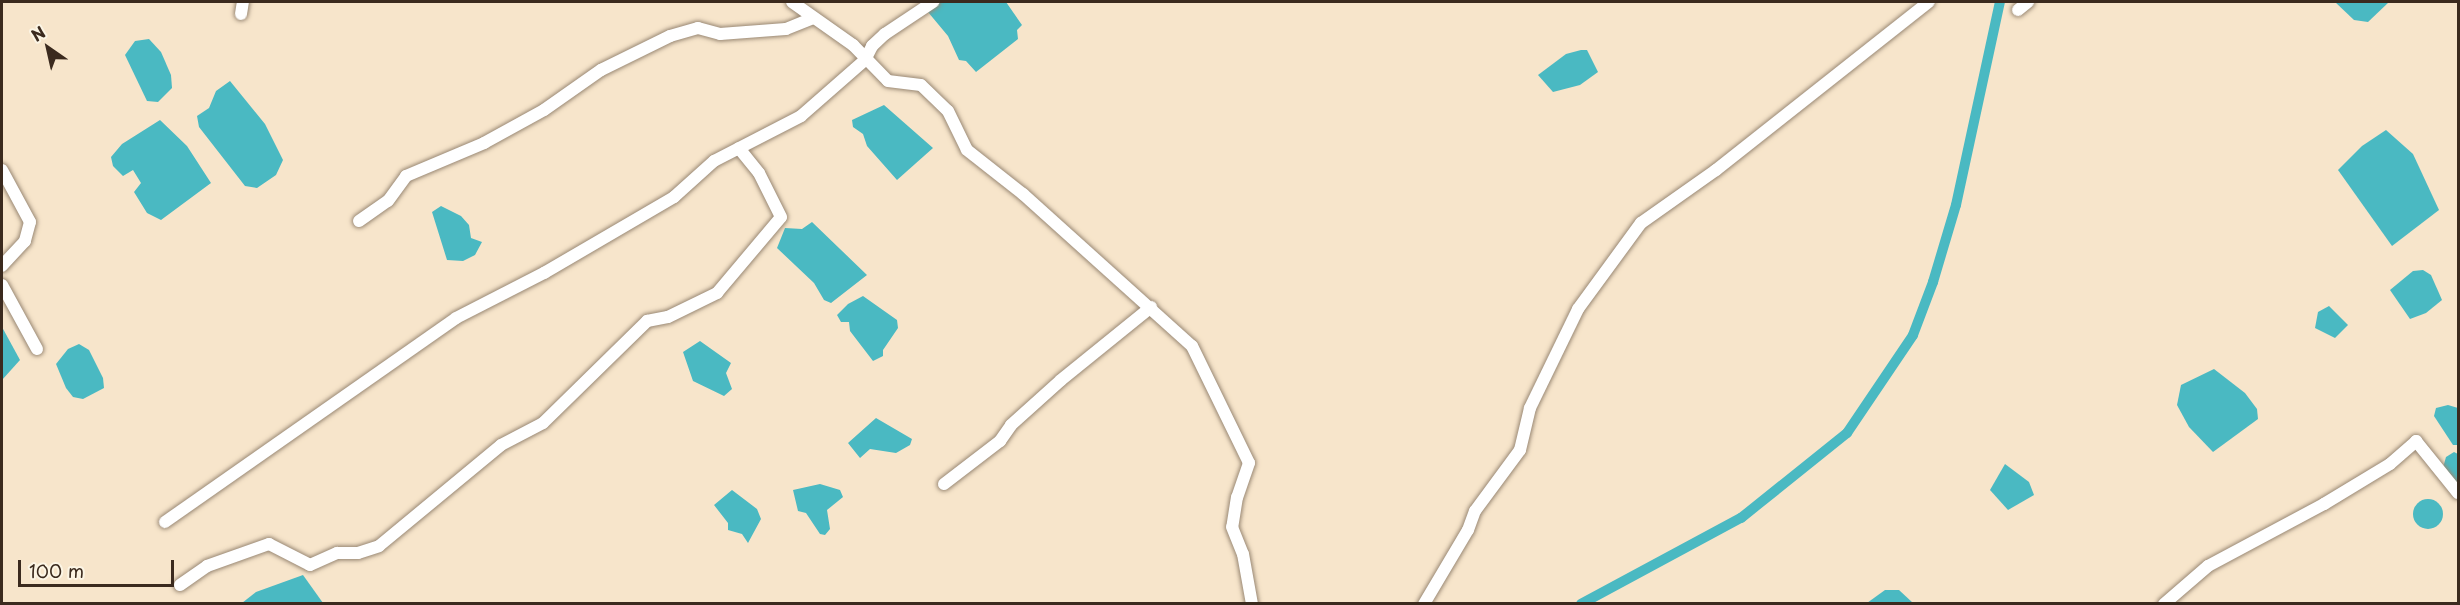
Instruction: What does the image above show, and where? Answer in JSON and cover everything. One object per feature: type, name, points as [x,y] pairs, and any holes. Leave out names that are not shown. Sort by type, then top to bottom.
[{"type":"street","points":[[792,2],[853,45],[865,60],[888,81],[921,85],[948,111],[967,150],[1023,194],[1192,346],[1249,463],[1237,497],[1232,527],[1243,554],[1252,603]]},
{"type":"street","points":[[165,522],[456,318],[544,273],[674,197],[714,161],[801,116],[865,60],[872,46],[885,34],[933,2]]},
{"type":"street","points":[[1424,603],[1468,530],[1475,512],[1520,450],[1530,408],[1578,309],[1641,223],[1716,170],[1929,2]]},
{"type":"street","points":[[2018,10],[2028,2]]},
{"type":"street","points":[[359,221],[388,201],[406,176],[484,143],[544,110],[601,70],[670,36],[698,28],[720,34],[786,29],[813,18]]},
{"type":"street","points":[[180,585],[207,566],[269,544],[310,565],[337,553],[358,553],[379,546],[501,445],[543,423],[647,321],[668,317],[717,293],[781,218],[759,173],[739,148]]},
{"type":"street","points":[[2,170],[30,222],[24,241],[2,266]]},
{"type":"street","points":[[2,285],[37,349]]},
{"type":"street","points":[[944,484],[1000,441],[1011,426],[1061,380],[1151,307]]},
{"type":"street","points":[[2164,603],[2208,566],[2334,498],[2390,464],[2416,441],[2458,493]]},
{"type":"water","points":[[939,2],[1006,2],[1022,25],[1017,30],[1018,39],[976,72],[966,61],[959,60],[948,36],[928,12]]},
{"type":"water","points":[[2335,2],[2389,2],[2368,22],[2354,20]]},
{"type":"water","points":[[149,39],[161,52],[171,75],[172,88],[158,102],[147,101],[125,55],[135,41]]},
{"type":"water","points":[[1587,50],[1598,72],[1580,85],[1553,92],[1538,75],[1566,54]]},
{"type":"water","points":[[230,81],[265,124],[283,160],[276,175],[257,188],[245,186],[199,127],[197,116],[209,108],[216,91]]},
{"type":"water","points":[[884,105],[933,148],[897,180],[867,146],[863,134],[853,127],[852,120]]},
{"type":"water","points":[[160,120],[187,146],[211,183],[161,220],[147,213],[134,192],[141,183],[133,170],[123,176],[113,166],[111,157],[122,144]]},
{"type":"water","points":[[2386,130],[2413,154],[2439,210],[2392,246],[2338,170],[2362,146]]},
{"type":"water","points":[[441,206],[461,216],[469,225],[471,238],[482,242],[475,255],[463,261],[447,260],[432,212]]},
{"type":"water","points":[[812,222],[867,275],[831,303],[824,300],[814,283],[777,248],[785,228],[802,229]]},
{"type":"water","points":[[2423,270],[2431,275],[2442,300],[2426,313],[2410,319],[2390,290],[2413,271]]},
{"type":"water","points":[[863,296],[897,320],[898,328],[883,350],[883,356],[873,361],[850,331],[849,322],[841,322],[837,315],[848,304]]},
{"type":"water","points":[[2329,306],[2348,325],[2335,338],[2315,328],[2318,312]]},
{"type":"water","points":[[2,327],[20,360],[2,380]]},
{"type":"water","points":[[700,341],[731,363],[726,373],[732,389],[724,396],[693,381],[683,352]]},
{"type":"water","points":[[79,344],[89,350],[103,378],[104,388],[83,399],[73,397],[66,388],[56,364],[68,349]]},
{"type":"water","points":[[2214,369],[2245,393],[2257,409],[2258,419],[2213,452],[2189,427],[2177,405],[2181,385]]},
{"type":"water","points":[[2448,405],[2458,408],[2458,445],[2453,445],[2434,416],[2436,408]]},
{"type":"water","points":[[876,418],[912,439],[910,445],[896,453],[870,449],[860,458],[848,443]]},
{"type":"water","points":[[2454,452],[2458,454],[2458,488],[2442,471],[2446,457]]},
{"type":"water","points":[[2005,464],[2029,482],[2034,495],[2008,510],[1990,490]]},
{"type":"water","points":[[820,484],[840,490],[843,497],[827,510],[830,529],[825,535],[820,534],[806,513],[798,511],[793,490]]},
{"type":"water","points":[[732,490],[757,509],[761,519],[748,543],[742,534],[728,530],[728,523],[714,505]]},
{"type":"water","points":[[2428,499],[2439,503],[2443,514],[2439,525],[2428,529],[2417,525],[2413,514],[2417,503]]},
{"type":"water","points":[[303,575],[323,603],[242,603],[256,592]]},
{"type":"water","points":[[1885,590],[1899,590],[1913,603],[1867,603]]},
{"type":"waterway","points":[[1581,604],[1741,518],[1847,433],[1913,335],[1933,282],[1956,205],[2000,2]]}]
